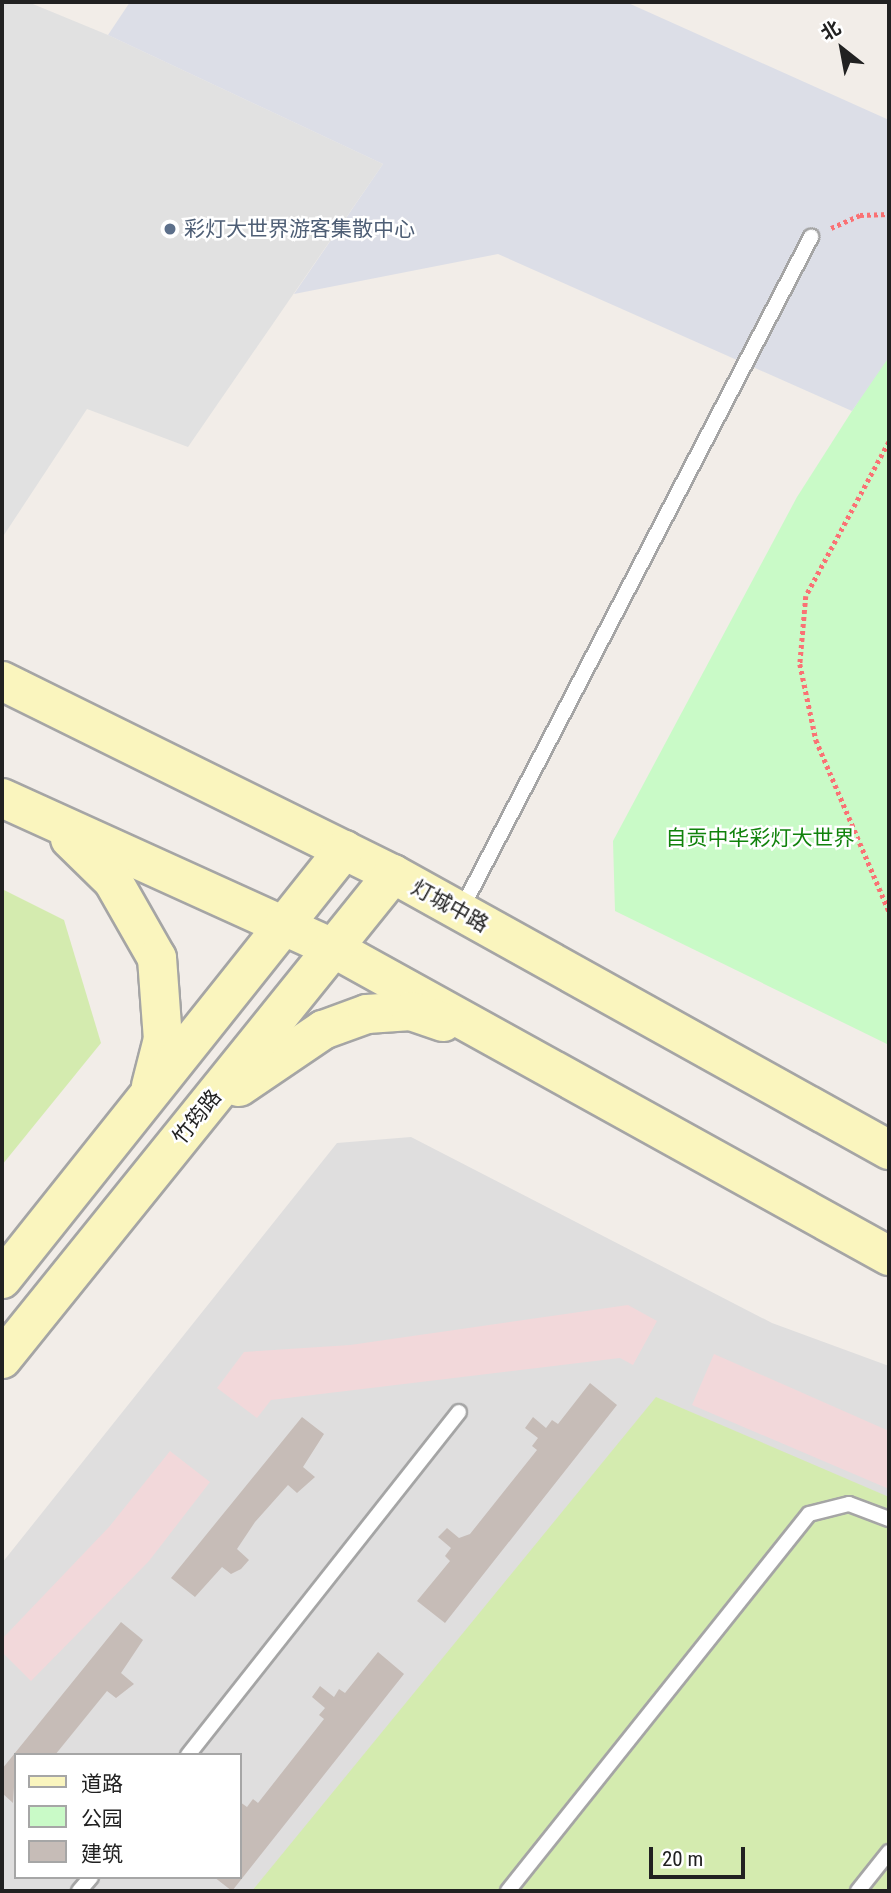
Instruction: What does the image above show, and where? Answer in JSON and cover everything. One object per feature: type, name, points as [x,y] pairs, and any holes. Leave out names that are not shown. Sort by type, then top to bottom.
[{"type":"main road","name":"灯城中路","points":[[2,681],[393,874],[889,1150]]},
{"type":"main road","points":[[2,798],[333,948],[889,1256]]},
{"type":"main road","points":[[48,819],[113,881],[158,958],[163,1039],[148,1098]]},
{"type":"main road","points":[[2,1279],[287,925],[344,850]]},
{"type":"main road","name":"竹筠路","points":[[2,1359],[393,874]]},
{"type":"main road","points":[[195,1119],[323,1030],[367,1014],[411,1011],[491,1037]]},
{"type":"lane","points":[[460,912],[811,237]]},
{"type":"lane","points":[[190,1753],[459,1412]]},
{"type":"lane","points":[[508,1891],[809,1514],[849,1504],[889,1519]]},
{"type":"lane","points":[[858,1891],[889,1852]]},
{"type":"path","points":[[811,237],[860,215],[889,214]]},
{"type":"path","points":[[889,442],[806,596],[800,664],[816,740],[889,911]]},
{"type":"shaded area","name":"彩灯大世界游客集散中心","points":[[2,2],[28,2],[108,35],[383,164],[188,447],[87,409],[2,538]]},
{"type":"shaded area","points":[[130,2],[626,2],[889,120],[889,357],[852,411],[498,254],[294,294],[383,164],[108,35]]},
{"type":"shaded area","points":[[411,1137],[772,1323],[889,1366],[889,1891],[2,1891],[2,1563],[337,1143]]},
{"type":"shaded area","points":[[628,1305],[657,1321],[633,1365],[620,1358],[271,1400],[257,1418],[217,1388],[244,1352],[350,1345]]},
{"type":"shaded area","points":[[714,1354],[889,1431],[889,1489],[692,1405]]},
{"type":"shaded area","points":[[170,1451],[210,1482],[149,1561],[31,1681],[2,1652],[2,1639],[109,1527]]},
{"type":"green space","name":"自贡中华彩灯大世界","points":[[889,353],[889,1045],[615,911],[613,841],[797,497]]},
{"type":"green space","points":[[2,889],[64,920],[101,1043],[2,1165]]},
{"type":"green space","points":[[656,1397],[889,1497],[889,1891],[252,1891]]},
{"type":"building","points":[[590,1383],[617,1405],[445,1623],[417,1601],[450,1561],[445,1556],[451,1548],[438,1537],[447,1528],[459,1538],[470,1534],[537,1450],[532,1446],[538,1438],[525,1428],[533,1417],[546,1428],[552,1420],[558,1424]]},
{"type":"building","points":[[302,1417],[324,1434],[303,1467],[315,1477],[297,1493],[288,1485],[255,1522],[237,1549],[249,1560],[241,1569],[231,1574],[222,1567],[195,1597],[171,1578]]},
{"type":"building","points":[[121,1622],[143,1640],[121,1673],[134,1684],[116,1698],[107,1691],[57,1753],[15,1753]]},
{"type":"building","points":[[378,1652],[404,1674],[242,1878],[242,1803],[247,1807],[253,1799],[258,1803],[324,1719],[319,1715],[325,1708],[312,1697],[320,1686],[334,1697],[339,1689],[345,1693]]},
{"type":"building","points":[[14,1754],[13,1803],[2,1793],[2,1769]]},
{"type":"building","points":[[217,1879],[242,1879],[232,1891]]},
{"type":"place","name":"彩灯大世界游客集散中心","points":[[170,229]]}]
